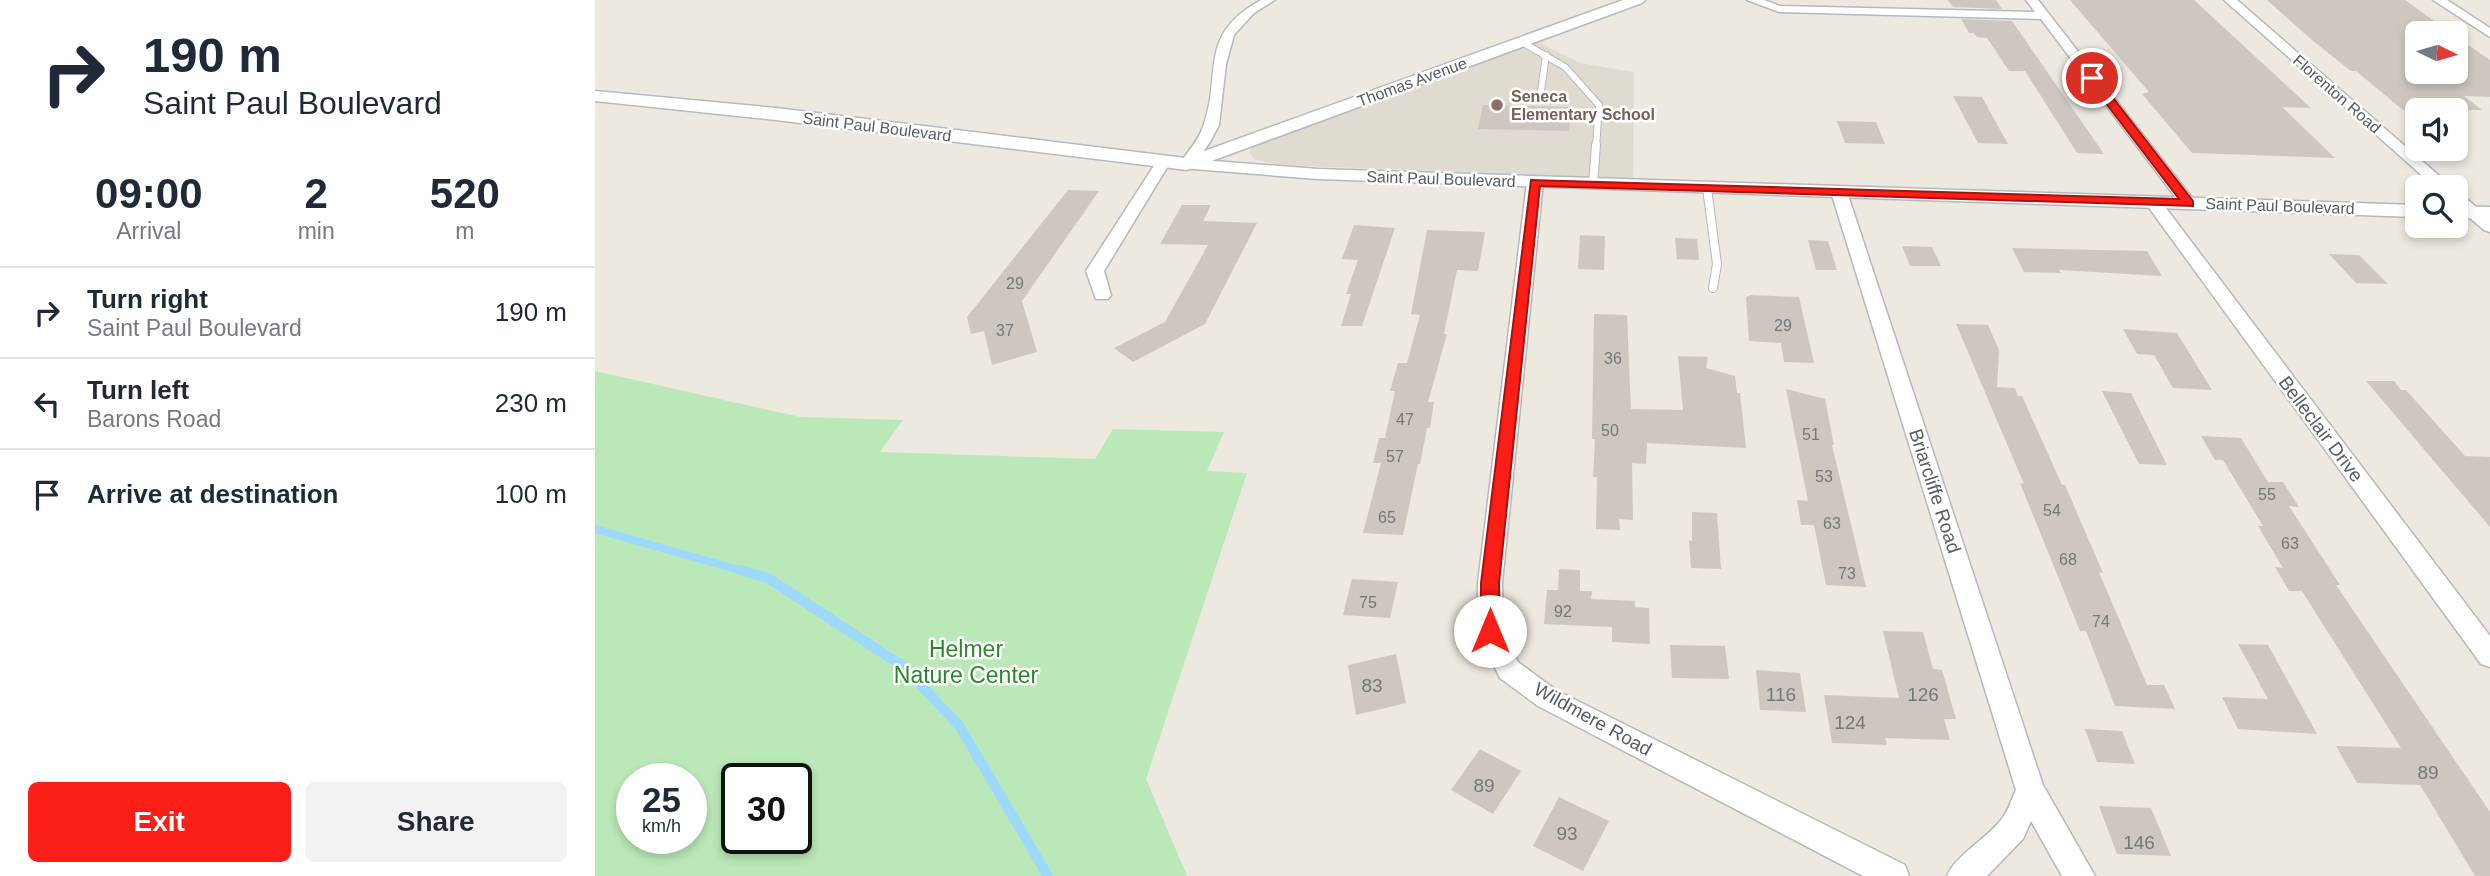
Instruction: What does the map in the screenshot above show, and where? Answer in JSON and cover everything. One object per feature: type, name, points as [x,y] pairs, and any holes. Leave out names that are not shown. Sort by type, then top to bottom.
[{"type":"main road","name":"Thomas Avenue","points":[[1187,164],[1637,0]]},
{"type":"main road","name":"Saint Paul Boulevard","points":[[595,96],[786,115],[1187,164]]},
{"type":"street","points":[[1187,164],[1202,144],[1213,119],[1221,44],[1235,23],[1269,0]]},
{"type":"street","points":[[1753,0],[1779,9],[2044,16]]},
{"type":"street","points":[[2032,0],[2188,203]]},
{"type":"street","name":"Florenton Road","points":[[2230,0],[2430,175]]},
{"type":"street","points":[[2439,0],[2490,33]]},
{"type":"street","points":[[1102,295],[1095,271],[1164,162]]},
{"type":"street","name":"Saint Paul Boulevard","points":[[1187,164],[1318,174],[2405,211]]},
{"type":"street","name":"Wildmere Road","points":[[1535,182],[1490,583],[1490,631],[1509,670],[1547,698],[1894,876]]},
{"type":"street","name":"Briarcliffe Road","points":[[1839,192],[2030,790],[2080,876]]},
{"type":"street","name":"Belleclair Drive","points":[[2153,202],[2490,656]]},
{"type":"street","points":[[2473,212],[2490,227]]},
{"type":"street","points":[[1962,876],[1971,871],[2013,829],[2030,790]]},
{"type":"lane","points":[[1522,42],[1565,67],[1599,105],[1593,184]]},
{"type":"lane","points":[[1541,91],[1546,55]]},
{"type":"lane","points":[[1707,188],[1717,264],[1713,288]]},
{"type":"shaded area","name":"Seneca Elementary School","points":[[1538,42],[1580,63],[1634,72],[1633,179],[1281,165],[1256,160],[1249,153],[1256,143],[1266,138]]},
{"type":"green space","name":"Helmer Nature Center","points":[[595,371],[800,417],[903,420],[880,452],[1095,459],[1113,429],[1224,432],[1207,471],[1247,473],[1146,779],[1187,876],[595,876]]},
{"type":"building","points":[[1948,0],[1996,0],[2002,9],[1953,7]]},
{"type":"building","points":[[2070,0],[2194,0],[2311,108],[2282,107],[2335,158],[2192,153],[2142,94],[2149,92]]},
{"type":"building","points":[[2267,0],[2405,0],[2434,21],[2405,21],[2405,84],[2468,84],[2468,45],[2490,60],[2490,97],[2405,98],[2403,110],[2356,71],[2351,71]]},
{"type":"building","points":[[1961,19],[2012,21],[2104,154],[2077,153],[2025,71],[2009,71],[1987,38],[1969,33]]},
{"type":"building","points":[[1953,96],[1982,97],[2008,144],[1978,143]]},
{"type":"building","points":[[2468,99],[2482,110],[2468,110]]},
{"type":"building","name":"Seneca Elementary School","points":[[1483,105],[1570,107],[1569,131],[1478,129]]},
{"type":"building","points":[[1837,121],[1876,122],[1885,144],[1845,143]]},
{"type":"building","points":[[1068,190],[1099,191],[1022,301],[1037,352],[992,365],[984,331],[971,334],[967,317]]},
{"type":"building","points":[[1182,205],[1211,205],[1203,221],[1257,223],[1205,324],[1133,362],[1114,348],[1165,322],[1208,245],[1160,244]]},
{"type":"building","points":[[1354,225],[1395,228],[1362,326],[1341,326],[1351,294],[1346,294],[1358,260],[1342,259]]},
{"type":"building","points":[[1427,230],[1485,232],[1478,271],[1457,270],[1444,334],[1447,334],[1428,402],[1434,402],[1430,428],[1427,428],[1403,535],[1363,533],[1381,463],[1373,463],[1379,438],[1385,438],[1395,391],[1390,391],[1398,363],[1407,363],[1420,315],[1411,314]]},
{"type":"building","points":[[1580,235],[1605,236],[1604,270],[1578,269]]},
{"type":"building","points":[[1675,238],[1697,239],[1699,260],[1677,259]]},
{"type":"building","points":[[1808,240],[1828,241],[1837,270],[1816,270]]},
{"type":"building","points":[[1902,246],[1932,247],[1941,266],[1910,266]]},
{"type":"building","points":[[2012,248],[2147,251],[2162,276],[2059,270],[2061,273],[2024,272]]},
{"type":"building","points":[[2329,254],[2359,255],[2388,284],[2356,283]]},
{"type":"building","points":[[1746,297],[1799,297],[1814,363],[1784,362],[1781,343],[1749,341]]},
{"type":"building","points":[[1594,314],[1627,315],[1631,409],[1683,410],[1678,356],[1708,357],[1706,368],[1735,376],[1737,393],[1740,393],[1746,448],[1647,443],[1646,464],[1632,463],[1633,520],[1619,519],[1620,530],[1596,529],[1597,477],[1593,477],[1595,439],[1592,439]]},
{"type":"building","points":[[1956,324],[1988,325],[1999,350],[1997,387],[2015,388],[2018,396],[2022,396],[2062,485],[2065,485],[2147,685],[2164,685],[2175,709],[2115,706],[2086,631],[2080,631],[2020,483],[2024,484]]},
{"type":"building","points":[[2123,329],[2177,333],[2212,390],[2173,388],[2154,355],[2137,354]]},
{"type":"building","points":[[2366,381],[2394,381],[2401,390],[2406,390],[2465,456],[2490,457],[2490,527]]},
{"type":"building","points":[[1786,389],[1825,399],[1832,445],[1866,587],[1826,585],[1814,525],[1801,525],[1797,500],[1808,501]]},
{"type":"building","points":[[2102,391],[2131,393],[2167,465],[2139,464]]},
{"type":"building","points":[[2201,436],[2241,438],[2268,482],[2283,482],[2299,507],[2289,506],[2340,585],[2336,585],[2490,812],[2490,876],[2475,876],[2420,785],[2357,783],[2336,746],[2401,748],[2302,591],[2289,591],[2275,567],[2283,568],[2258,526],[2263,526],[2223,460],[2215,460]]},
{"type":"building","points":[[1692,512],[1717,513],[1721,569],[1691,568],[1689,540],[1692,541]]},
{"type":"building","points":[[1559,569],[1580,570],[1580,591],[1592,591],[1591,599],[1635,601],[1635,607],[1649,608],[1650,644],[1612,642],[1612,627],[1544,624],[1547,590],[1558,590]]},
{"type":"building","points":[[1352,579],[1398,582],[1390,618],[1343,615]]},
{"type":"building","points":[[1883,631],[1923,632],[1933,669],[1942,670],[1956,719],[1944,719],[1950,740],[1885,738],[1887,745],[1832,743],[1824,695],[1899,698]]},
{"type":"building","points":[[2238,644],[2268,645],[2317,734],[2238,729],[2222,697],[2268,699]]},
{"type":"building","points":[[1670,645],[1725,646],[1729,679],[1672,678]]},
{"type":"building","points":[[1396,654],[1406,703],[1356,715],[1348,665]]},
{"type":"building","points":[[1756,670],[1800,673],[1806,712],[1760,710]]},
{"type":"building","points":[[2085,729],[2122,731],[2135,764],[2097,762]]},
{"type":"building","points":[[1480,749],[1521,771],[1493,814],[1451,790]]},
{"type":"building","points":[[1559,797],[1609,821],[1583,871],[1533,846]]},
{"type":"building","points":[[2099,806],[2151,808],[2171,856],[2117,854]]},
{"type":"waterway","points":[[595,529],[746,572]]},
{"type":"waterway","points":[[740,570],[768,578],[904,667],[960,727],[1048,876]]},
{"type":"place","name":"Seneca Elementary School","points":[[1497,105]]},
{"type":"route","points":[[1490,631],[1490,583],[1535,182],[2188,203],[2092,78]]}]
